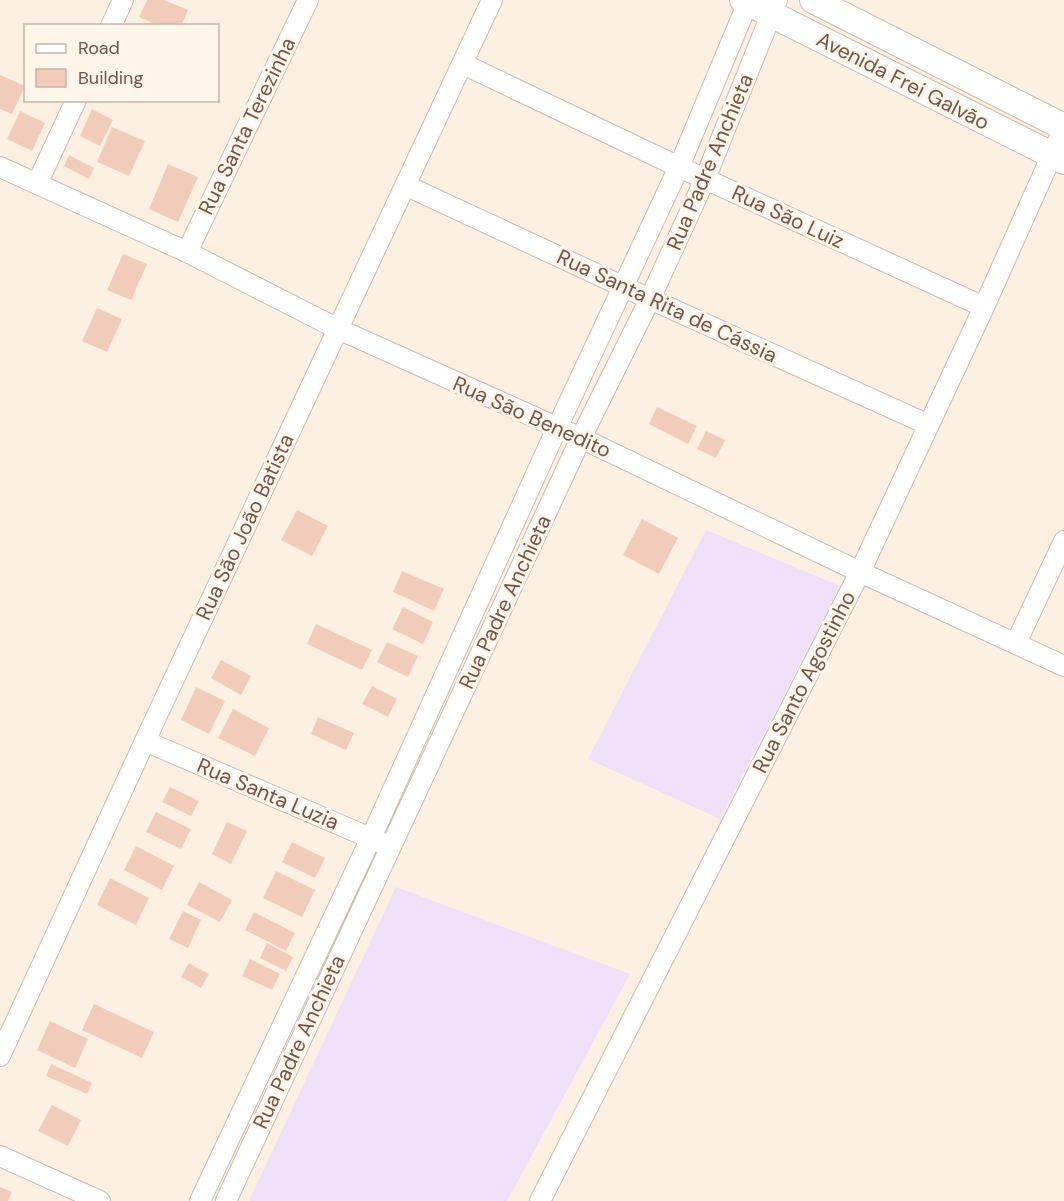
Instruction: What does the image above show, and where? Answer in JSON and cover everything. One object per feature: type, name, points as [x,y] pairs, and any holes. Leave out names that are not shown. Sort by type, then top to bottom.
[{"type":"street","points":[[112,24],[123,0]]},
{"type":"street","name":"Rua Santa Terezinha","points":[[187,252],[308,0]]},
{"type":"street","name":"Rua São João Batista","points":[[0,1056],[492,0]]},
{"type":"street","name":"Avenida Frei Galvão","points":[[813,0],[1064,127]]},
{"type":"street","name":"Avenida Frei Galvão","points":[[746,1],[775,8],[1058,158]]},
{"type":"street","name":"Rua Padre Anchieta","points":[[200,1201],[371,838],[557,428],[680,167],[746,1]]},
{"type":"street","name":"Rua Padre Anchieta","points":[[226,1201],[581,438],[650,299],[705,179],[775,8]]},
{"type":"street","name":"Rua São Luiz","points":[[463,64],[705,179],[984,307]]},
{"type":"street","points":[[37,184],[75,102]]},
{"type":"street","name":"Rua Santo Agostinho","points":[[540,1201],[860,572],[984,307],[1058,158],[1064,127]]},
{"type":"street","name":"Rua São Benedito","points":[[0,166],[187,252],[338,329],[581,438],[860,572],[1064,666]]},
{"type":"street","name":"Rua Santa Rita de Cássia","points":[[406,186],[929,425]]},
{"type":"street","points":[[1016,643],[1064,541]]},
{"type":"street","name":"Rua Santa Luzia","points":[[145,741],[390,846]]},
{"type":"street","points":[[0,1156],[100,1201]]},
{"type":"shaded area","points":[[706,530],[840,586],[720,819],[588,759]]},
{"type":"shaded area","points":[[396,887],[630,974],[507,1201],[249,1201]]},
{"type":"building","points":[[147,0],[164,0],[188,10],[182,24],[155,24],[139,17]]},
{"type":"building","points":[[0,75],[24,86],[24,88],[12,114],[0,109]]},
{"type":"building","points":[[92,109],[113,120],[100,146],[80,136]]},
{"type":"building","points":[[20,111],[45,123],[32,151],[7,139]]},
{"type":"building","points":[[112,127],[145,141],[129,176],[97,162]]},
{"type":"building","points":[[69,155],[94,168],[89,179],[64,166]]},
{"type":"building","points":[[168,164],[198,177],[178,222],[149,209]]},
{"type":"building","points":[[123,254],[147,264],[131,300],[107,290]]},
{"type":"building","points":[[97,308],[122,319],[107,352],[82,341]]},
{"type":"building","points":[[657,407],[697,426],[688,444],[649,424]]},
{"type":"building","points":[[706,431],[725,440],[716,458],[697,449]]},
{"type":"building","points":[[297,510],[328,526],[312,556],[281,540]]},
{"type":"building","points":[[642,519],[678,538],[659,574],[623,555]]},
{"type":"building","points":[[402,571],[444,589],[434,611],[393,592]]},
{"type":"building","points":[[403,607],[433,622],[423,644],[392,629]]},
{"type":"building","points":[[316,624],[372,650],[362,670],[307,644]]},
{"type":"building","points":[[387,642],[418,656],[408,677],[377,662]]},
{"type":"building","points":[[221,660],[251,676],[241,695],[211,678]]},
{"type":"building","points":[[372,686],[397,699],[388,717],[362,704]]},
{"type":"building","points":[[196,687],[225,701],[209,734],[181,720]]},
{"type":"building","points":[[233,709],[269,728],[255,756],[218,738]]},
{"type":"building","points":[[318,717],[354,733],[346,750],[311,734]]},
{"type":"building","points":[[170,787],[199,801],[191,816],[162,802]]},
{"type":"building","points":[[156,812],[191,829],[181,849],[146,832]]},
{"type":"building","points":[[227,822],[247,831],[231,864],[212,854]]},
{"type":"building","points":[[292,842],[325,858],[315,878],[282,862]]},
{"type":"building","points":[[136,846],[174,866],[162,890],[124,870]]},
{"type":"building","points":[[276,871],[315,890],[302,917],[263,898]]},
{"type":"building","points":[[110,878],[149,898],[136,925],[97,905]]},
{"type":"building","points":[[199,882],[232,900],[220,922],[187,905]]},
{"type":"building","points":[[183,911],[201,920],[188,948],[169,939]]},
{"type":"building","points":[[254,912],[295,933],[286,951],[245,930]]},
{"type":"building","points":[[267,943],[293,957],[286,971],[260,958]]},
{"type":"building","points":[[250,959],[280,974],[272,990],[242,976]]},
{"type":"building","points":[[189,963],[209,974],[201,988],[181,977]]},
{"type":"building","points":[[94,1004],[154,1032],[142,1058],[82,1030]]},
{"type":"building","points":[[50,1021],[88,1039],[75,1068],[37,1050]]},
{"type":"building","points":[[51,1064],[92,1083],[87,1094],[46,1076]]},
{"type":"building","points":[[52,1105],[81,1120],[68,1146],[38,1131]]},
{"type":"building","points":[[0,1187],[12,1192],[8,1201],[0,1201]]}]
